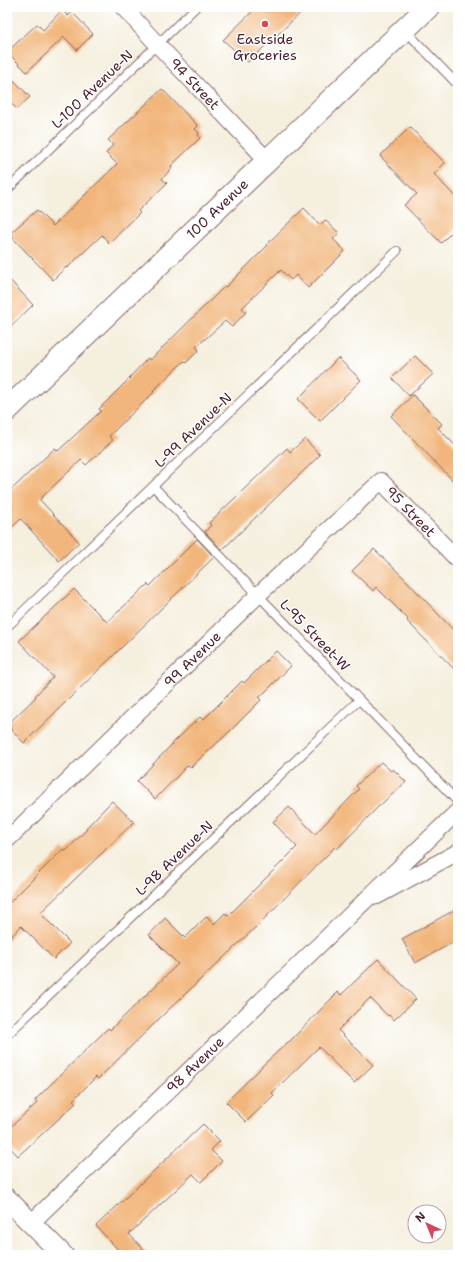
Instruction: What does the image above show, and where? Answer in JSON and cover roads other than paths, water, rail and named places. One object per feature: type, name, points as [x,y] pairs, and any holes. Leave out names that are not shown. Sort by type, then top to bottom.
[{"type":"main road","name":"100 Avenue","points":[[7,410],[428,7]]},
{"type":"street","name":"94 Street","points":[[123,7],[267,160]]},
{"type":"street","name":"95 Street","points":[[381,481],[458,560]]},
{"type":"street","name":"99 Avenue","points":[[7,840],[258,595],[381,481]]},
{"type":"street","name":"98 Avenue","points":[[31,1223],[458,811]]},
{"type":"street","name":"98 Avenue","points":[[358,906],[458,852]]},
{"type":"street","points":[[7,1199],[63,1255]]},
{"type":"lane","name":"L-100 Avenue-N","points":[[7,190],[196,7]]},
{"type":"lane","points":[[404,30],[458,85]]},
{"type":"lane","name":"L-99 Avenue-N","points":[[7,627],[397,251]]},
{"type":"lane","name":"L-95 Street-W","points":[[153,486],[458,802]]},
{"type":"lane","name":"L-98 Avenue-N","points":[[7,1035],[359,700]]},
{"type":"place","name":"Eastside Groceries","points":[[265,24]]}]
